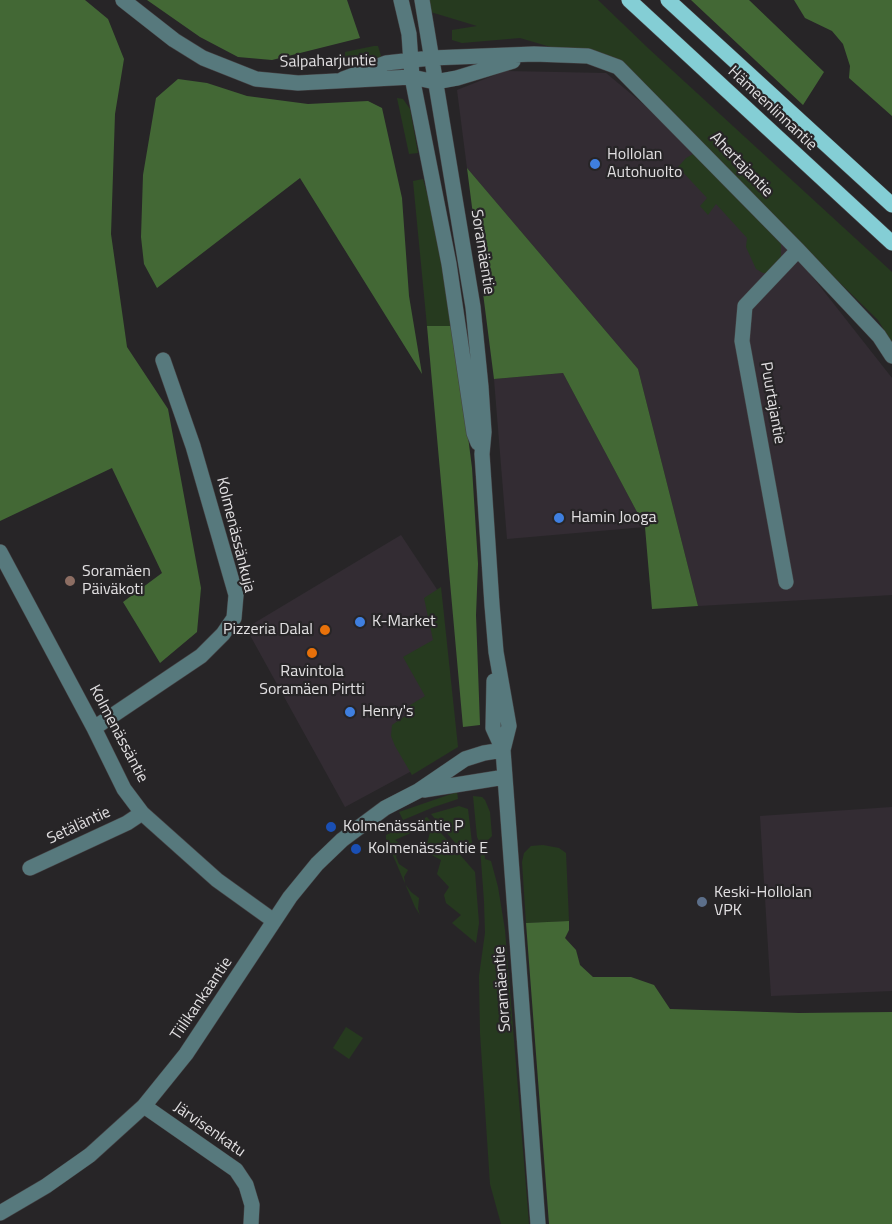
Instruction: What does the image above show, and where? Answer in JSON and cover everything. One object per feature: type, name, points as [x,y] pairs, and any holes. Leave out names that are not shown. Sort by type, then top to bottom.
[{"type":"main road","name":"Hämeenlinnantie","points":[[629,0],[892,243]]},
{"type":"main road","name":"Hämeenlinnantie","points":[[669,0],[892,205]]},
{"type":"street","name":"Salpaharjuntie","points":[[123,0],[174,40],[203,58],[256,79],[298,83],[343,79],[386,63],[411,69]]},
{"type":"street","name":"Soramäentie","points":[[401,0],[409,34],[411,69],[449,264],[474,433],[482,454]]},
{"type":"street","name":"Soramäentie","points":[[422,0],[473,307],[483,420],[482,454],[496,652],[509,726],[503,750],[504,777],[538,1224]]},
{"type":"street","name":"Ahertajantie","points":[[411,69],[435,82],[457,78],[534,54]]},
{"type":"street","name":"Ahertajantie","points":[[431,58],[534,54],[588,56],[618,67],[798,250],[879,336],[892,356]]},
{"type":"street","points":[[411,69],[431,58]]},
{"type":"street","name":"Puurtajantie","points":[[786,582],[742,340],[745,306],[798,250]]},
{"type":"street","name":"Kolmenässänkuja","points":[[94,728],[201,656],[223,634],[234,618],[236,595],[193,446],[164,360]]},
{"type":"street","name":"Kolmenässäntie","points":[[0,552],[124,789],[142,813],[218,880],[274,921]]},
{"type":"street","name":"Tiilikankaantie","points":[[0,1213],[90,1155],[144,1106],[186,1054],[274,921],[309,873],[342,840],[385,808],[418,791],[465,759],[503,750]]},
{"type":"street","name":"Tiilikankaantie","points":[[418,791],[504,777]]},
{"type":"street","name":"Setäläntie","points":[[30,868],[127,824],[142,813]]},
{"type":"street","name":"Järvisenkatu","points":[[144,1106],[236,1170],[246,1185],[252,1205],[251,1224]]},
{"type":"shaded area","points":[[505,71],[606,73],[672,128],[800,261],[892,378],[892,595],[698,606],[638,369],[467,168],[457,90]]},
{"type":"shaded area","points":[[563,373],[645,527],[507,539],[494,379]]},
{"type":"shaded area","points":[[401,535],[438,591],[456,747],[345,807],[246,628]]},
{"type":"shaded area","points":[[892,807],[892,991],[771,996],[760,816]]},
{"type":"green space","points":[[0,0],[85,0],[108,19],[124,59],[115,114],[111,234],[127,347],[168,409],[201,588],[197,632],[160,663],[123,602],[162,573],[112,468],[0,521]]},
{"type":"green space","points":[[147,0],[347,0],[360,38],[272,60],[238,57],[200,37]]},
{"type":"green space","points":[[422,0],[598,0],[892,272],[892,343],[878,320],[619,67],[520,38],[462,43],[452,40],[452,30],[477,26],[424,10]]},
{"type":"green space","points":[[691,0],[749,0],[824,72],[803,105]]},
{"type":"green space","points":[[794,0],[892,0],[892,116],[849,78],[850,66],[843,44],[832,31],[805,18]]},
{"type":"green space","points":[[378,46],[381,56],[374,60],[345,58],[345,52]]},
{"type":"green space","points":[[178,79],[207,83],[247,96],[308,104],[368,101],[382,108],[402,198],[409,296],[422,374],[300,178],[157,288],[144,264],[141,237],[143,175],[156,98]]},
{"type":"green space","points":[[397,98],[403,99],[410,109],[418,153],[409,154]]},
{"type":"green space","points":[[695,153],[781,244],[781,261],[772,273],[763,273],[756,269],[746,247],[747,238],[716,204],[708,215],[700,206],[707,198],[678,167],[686,158]]},
{"type":"green space","points":[[467,168],[638,369],[698,606],[652,609],[645,527],[563,373],[494,379]]},
{"type":"green space","points":[[423,179],[435,222],[454,326],[427,326],[413,181]]},
{"type":"green space","points":[[427,326],[454,326],[472,468],[478,564],[476,615],[480,725],[463,727]]},
{"type":"green space","points":[[441,587],[458,747],[412,775],[391,736],[392,725],[405,716],[407,707],[425,696],[403,657],[433,640],[424,598]]},
{"type":"green space","points":[[457,792],[458,799],[403,820],[399,812]]},
{"type":"green space","points":[[473,796],[482,797],[490,812],[492,836],[487,841],[479,841],[477,837]]},
{"type":"green space","points":[[459,806],[468,809],[472,843],[457,845],[431,814]]},
{"type":"green space","points":[[427,817],[475,872],[479,923],[476,943],[452,923],[461,915],[446,903],[444,895],[449,887],[437,874],[441,860],[428,853],[426,848],[430,832],[413,832],[395,840],[401,845],[396,857],[399,864],[408,870],[404,877],[405,883],[386,835]]},
{"type":"green space","points":[[543,845],[559,848],[566,853],[569,921],[526,923],[522,862],[524,853],[531,846]]},
{"type":"green space","points":[[480,847],[484,847],[485,859],[491,861],[505,930],[529,1224],[501,1224],[490,1184],[480,1033],[479,976],[485,933]]},
{"type":"green space","points":[[405,885],[419,898],[420,915],[415,907]]},
{"type":"green space","points":[[569,921],[569,930],[565,938],[576,950],[580,965],[593,977],[631,977],[654,985],[670,1009],[799,1013],[892,1012],[892,1224],[549,1224],[526,923]]},
{"type":"green space","points":[[346,1027],[363,1038],[349,1059],[333,1048]]},
{"type":"place","name":"Hollolan Autohuolto","points":[[595,164]]},
{"type":"place","name":"Hamin Jooga","points":[[559,518]]},
{"type":"place","name":"Soramäen Päiväkoti","points":[[70,581]]},
{"type":"place","name":"K-Market","points":[[360,622]]},
{"type":"place","name":"Pizzeria Dalal","points":[[325,630]]},
{"type":"place","name":"Ravintola Soramäen Pirtti","points":[[312,653]]},
{"type":"place","name":"Henry's","points":[[350,712]]},
{"type":"place","name":"Kolmenässäntie P","points":[[331,827]]},
{"type":"place","name":"Kolmenässäntie E","points":[[356,849]]},
{"type":"place","name":"Keski-Hollolan VPK","points":[[702,902]]}]
